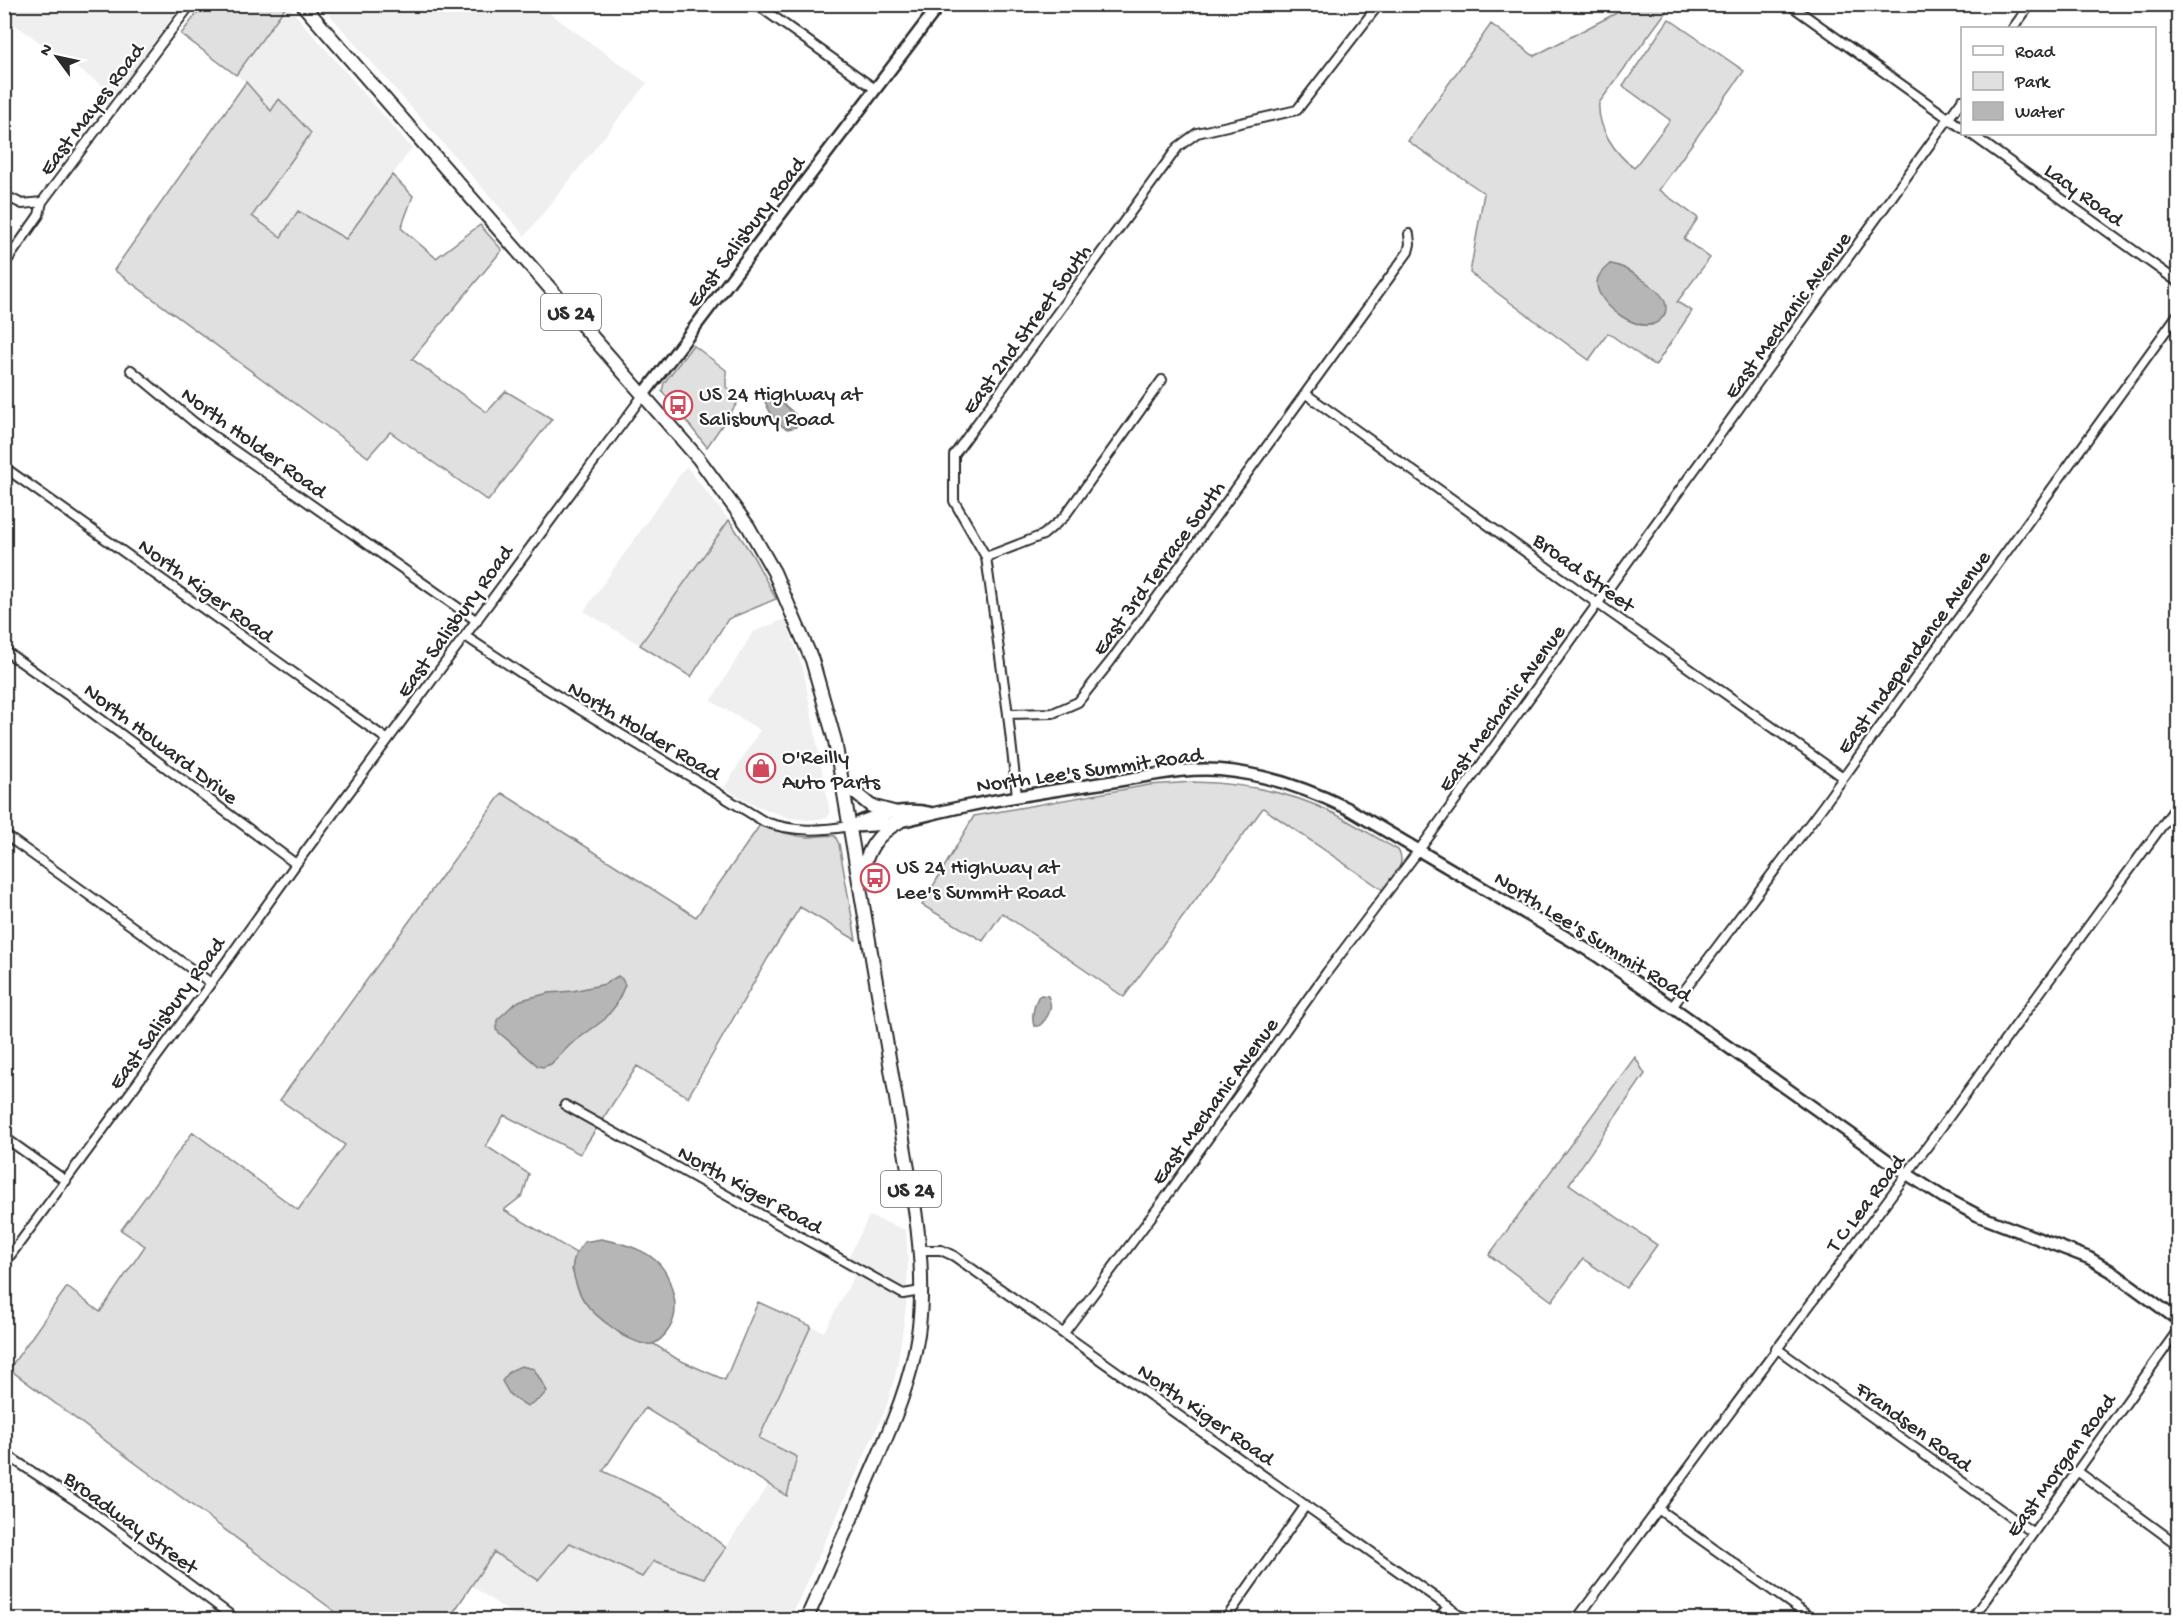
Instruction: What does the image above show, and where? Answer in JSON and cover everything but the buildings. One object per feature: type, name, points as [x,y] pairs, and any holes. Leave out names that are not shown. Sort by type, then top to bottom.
[{"type":"main road","name":"US 24","points":[[302,4],[644,394],[725,494],[748,526],[774,572],[801,632],[822,690],[835,741],[859,879],[920,1250],[921,1291],[918,1333],[901,1403],[806,1620]]},
{"type":"main road","name":"East Salisbury Road","points":[[644,394],[940,4]]},
{"type":"main road","name":"North Lee's Summit Road","points":[[850,826],[864,819],[898,817],[912,820],[931,813],[1017,796],[1185,770],[1219,770],[1265,777],[1309,790],[1347,808],[1596,955],[1943,1197],[1979,1216],[2089,1258],[2111,1271],[2178,1320]]},
{"type":"main road","points":[[842,781],[872,806],[898,817],[871,845],[859,879]]},
{"type":"street","name":"East Mayes Road","points":[[4,195],[22,204],[42,202],[191,4]]},
{"type":"street","points":[[756,4],[875,89]]},
{"type":"street","name":"East 2nd Street South","points":[[1017,796],[986,557],[954,501],[954,455],[1178,147],[1197,133],[1297,110],[1379,4]]},
{"type":"street","points":[[1789,4],[1961,127]]},
{"type":"street","points":[[2014,27],[2027,9]]},
{"type":"street","name":"East Mechanic Avenue","points":[[1064,1333],[1166,1197],[1327,972],[1419,850],[1961,102]]},
{"type":"street","name":"Lacy Road","points":[[1972,135],[2178,282]]},
{"type":"street","points":[[4,265],[39,215],[42,202]]},
{"type":"street","name":"East 3rd Terrace South","points":[[1008,714],[1053,712],[1078,702],[1110,662],[1408,252],[1409,234]]},
{"type":"street","name":"East Independence Avenue","points":[[1672,1007],[1843,777],[2178,314]]},
{"type":"street","name":"North Holder Road","points":[[131,370],[195,423],[477,621]]},
{"type":"street","points":[[986,557],[1043,535],[1064,517],[1162,380]]},
{"type":"street","name":"East Salisbury Road","points":[[4,1264],[296,864],[644,394]]},
{"type":"street","name":"Broad Street","points":[[1306,394],[1843,777]]},
{"type":"street","name":"North Kiger Road","points":[[4,467],[388,740]]},
{"type":"street","name":"North Holder Road","points":[[465,636],[530,680],[758,818],[779,827],[801,830],[825,830],[850,826]]},
{"type":"street","name":"North Howard Drive","points":[[4,650],[296,864]]},
{"type":"street","name":"T C Lea Road","points":[[1576,1620],[2178,804]]},
{"type":"street","points":[[4,834],[211,983]]},
{"type":"street","name":"North Kiger Road","points":[[565,1105],[903,1294],[921,1291]]},
{"type":"street","points":[[4,1137],[66,1181]]},
{"type":"street","name":"North Kiger Road","points":[[920,1250],[941,1250],[954,1256],[1467,1620]]},
{"type":"street","name":"East Morgan Road","points":[[1971,1620],[2178,1330]]},
{"type":"street","name":"Frandsen Road","points":[[1776,1348],[2032,1532]]},
{"type":"street","name":"Broadway Street","points":[[4,1453],[91,1511],[237,1620]]},
{"type":"street","points":[[2077,1471],[2178,1545]]},
{"type":"street","points":[[1225,1620],[1306,1505]]},
{"type":"street","points":[[1658,1509],[1814,1620]]},
{"type":"street","points":[[1438,1620],[1448,1606]]},
{"type":"shaded area","points":[[5,4],[181,5],[116,95],[5,18]]},
{"type":"shaded area","points":[[287,5],[412,148],[346,239],[298,212],[282,237],[252,216],[311,133],[279,100],[271,112],[246,82],[236,75]]},
{"type":"shaded area","points":[[321,5],[538,5],[647,83],[525,236]]},
{"type":"shaded area","points":[[686,466],[729,520],[640,645],[584,611]]},
{"type":"shaded area","points":[[785,619],[803,668],[830,813],[827,818],[808,820],[789,818],[754,805],[724,788],[760,730],[711,701],[753,632]]},
{"type":"shaded area","points":[[869,1216],[906,1230],[908,1261],[906,1308],[896,1373],[886,1408],[790,1619],[519,1619],[472,1586],[494,1552],[570,1543],[642,1577],[654,1561],[704,1578],[769,1485],[787,1496],[759,1438],[811,1326],[824,1332],[854,1276],[843,1269]]},
{"type":"green space","points":[[204,4],[287,5],[236,75],[181,34]]},
{"type":"green space","points":[[1628,5],[1671,5],[1599,103],[1604,131],[1620,155],[1634,168],[1670,120],[1623,86],[1669,19],[1744,71],[1659,190],[1698,218],[1684,239],[1710,258],[1677,302],[1692,311],[1655,366],[1608,333],[1589,360],[1470,273],[1484,193],[1408,141],[1491,24],[1534,56]],"holes":[[[1610,264],[1624,268],[1652,325],[1640,325],[1618,314]]]},
{"type":"green space","points":[[246,82],[271,111],[279,99],[311,133],[252,216],[281,237],[298,211],[346,239],[392,175],[413,196],[401,228],[436,258],[480,225],[502,250],[412,359],[487,412],[506,391],[552,419],[488,501],[390,432],[368,457],[114,270]]},
{"type":"green space","points":[[693,345],[726,370],[726,387],[740,399],[707,447],[662,391],[664,383]]},
{"type":"green space","points":[[729,520],[753,556],[776,599],[728,619],[691,677],[640,645]]},
{"type":"green space","points":[[1193,782],[1247,786],[1316,805],[1398,850],[1401,855],[1400,866],[1383,890],[1263,808],[1124,997],[1002,913],[983,941],[922,905],[974,816],[1149,785]]},
{"type":"green space","points":[[502,793],[696,917],[760,825],[800,836],[835,836],[839,844],[856,940],[800,907],[688,1097],[637,1066],[580,1154],[504,1115],[486,1146],[529,1174],[523,1195],[504,1210],[576,1253],[572,1269],[585,1302],[623,1336],[641,1343],[654,1344],[677,1359],[725,1380],[758,1302],[811,1326],[759,1438],[797,1457],[787,1496],[645,1408],[603,1471],[668,1502],[726,1548],[704,1578],[654,1561],[642,1577],[570,1543],[538,1580],[494,1552],[449,1619],[345,1619],[9,1369],[67,1287],[100,1312],[145,1246],[121,1230],[193,1132],[298,1210],[345,1145],[280,1100]]},
{"type":"green space","points":[[1635,1057],[1645,1074],[1569,1184],[1657,1245],[1626,1288],[1583,1259],[1552,1301],[1489,1255]]},
{"type":"water","points":[[1610,264],[1632,273],[1657,291],[1666,304],[1665,313],[1661,319],[1653,324],[1643,325],[1632,322],[1612,309],[1598,291],[1597,282],[1600,274]]},
{"type":"water","points":[[764,389],[795,414],[796,427],[788,429],[783,427],[774,418],[767,406]]},
{"type":"water","points":[[618,976],[625,985],[616,1005],[605,1019],[570,1045],[551,1064],[538,1066],[496,1030],[497,1020],[521,1000],[605,984]]},
{"type":"water","points":[[1041,995],[1048,996],[1050,1008],[1042,1023],[1034,1026],[1034,1007]]},
{"type":"water","points":[[601,1239],[641,1251],[658,1262],[664,1270],[673,1293],[675,1311],[669,1329],[657,1342],[644,1344],[625,1336],[596,1314],[582,1298],[574,1275],[574,1259],[584,1242]]},
{"type":"water","points":[[521,1366],[534,1369],[547,1391],[540,1399],[527,1406],[510,1395],[502,1381],[510,1371]]},
{"type":"place","name":"US 24 Highway at Salisbury Road","points":[[678,405]]},
{"type":"place","name":"O'Reilly Auto Parts","points":[[761,768]]},
{"type":"place","name":"US 24 Highway at Lee's Summit Road","points":[[875,878]]}]
